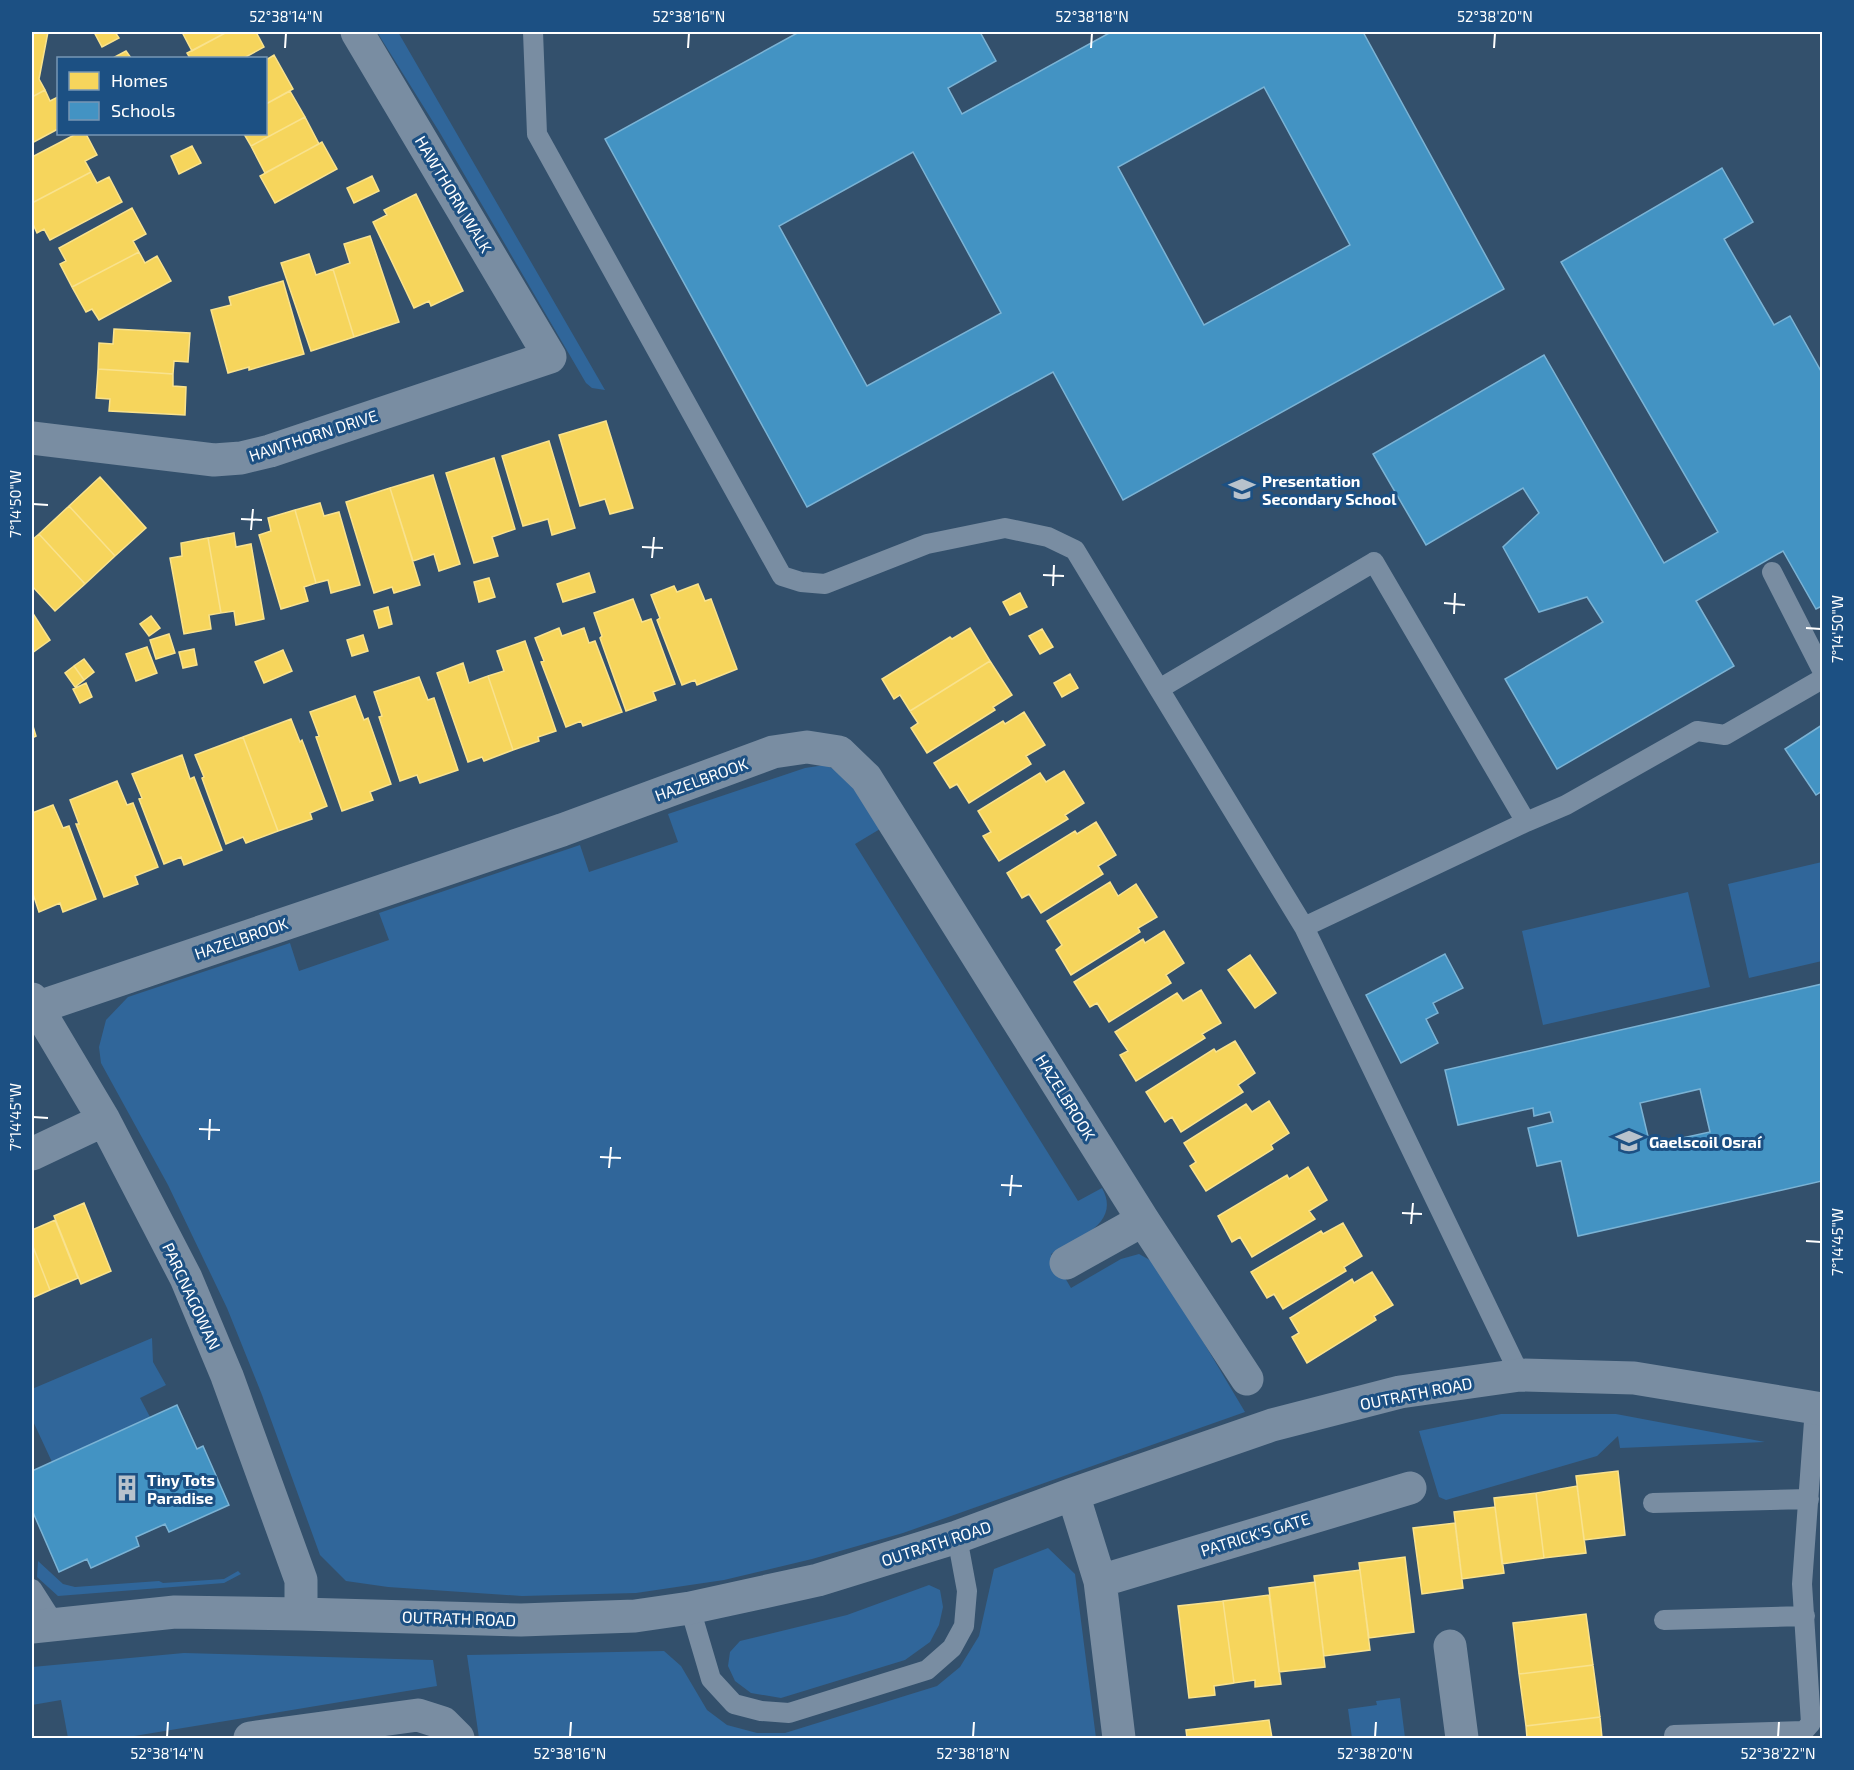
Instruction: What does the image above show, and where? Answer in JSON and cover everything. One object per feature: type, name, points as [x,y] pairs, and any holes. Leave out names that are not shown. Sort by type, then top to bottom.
[{"type":"street","name":"HAWTHORN WALK","points":[[357,32],[550,357]]},
{"type":"street","name":"HAWTHORN DRIVE","points":[[32,438],[214,460],[241,458],[270,451],[550,357]]},
{"type":"street","name":"HAZELBROOK","points":[[34,1003],[562,830],[773,752],[807,747],[839,752],[866,778],[1143,1220],[1247,1379]]},
{"type":"street","name":"PARCNAGOWAN","points":[[34,1003],[104,1120],[186,1278],[227,1376],[301,1580],[301,1614]]},
{"type":"street","points":[[32,1154],[104,1120]]},
{"type":"street","points":[[1066,1263],[1143,1220]]},
{"type":"street","name":"OUTRATH ROAD","points":[[43,1626],[175,1612],[521,1620],[624,1617],[690,1608],[818,1580],[957,1537],[1272,1425],[1400,1392],[1520,1375],[1634,1378],[1819,1409]]},
{"type":"street","name":"PATRICK'S GATE","points":[[1100,1581],[1410,1488]]},
{"type":"street","points":[[1073,1494],[1100,1581],[1119,1738]]},
{"type":"street","points":[[1450,1646],[1461,1738]]},
{"type":"street","points":[[250,1738],[418,1715],[443,1723],[458,1738]]},
{"type":"lane","points":[[533,32],[537,134],[782,576],[801,582],[825,584],[927,544],[1005,528],[1047,537],[1075,550],[1304,927],[1520,1375]]},
{"type":"lane","points":[[1159,689],[1374,562],[1526,822]]},
{"type":"lane","points":[[1772,572],[1822,670]]},
{"type":"lane","points":[[1304,927],[1566,805],[1697,731],[1725,735],[1822,679]]},
{"type":"lane","points":[[1674,1735],[1804,1731],[1811,1723],[1802,1584],[1819,1409]]},
{"type":"lane","points":[[1653,1503],[1809,1499]]},
{"type":"lane","points":[[690,1608],[711,1679],[734,1704],[761,1711],[789,1713],[927,1670],[952,1648],[964,1626],[967,1591],[957,1537]]},
{"type":"lane","points":[[32,1589],[43,1626]]},
{"type":"lane","points":[[1664,1620],[1804,1616]]},
{"type":"shaded area","points":[[377,32],[398,32],[605,390],[592,388],[586,383],[440,133]]},
{"type":"shaded area","points":[[825,765],[849,776],[880,829],[855,844],[1078,1201],[1102,1188],[1107,1201],[1106,1211],[1101,1221],[1083,1236],[1051,1254],[1071,1288],[1121,1259],[1139,1254],[1157,1264],[1245,1412],[903,1533],[812,1559],[724,1580],[636,1593],[522,1596],[388,1587],[346,1581],[320,1555],[262,1395],[227,1308],[168,1185],[101,1063],[99,1047],[106,1020],[128,997],[290,943],[299,971],[389,940],[379,913],[580,845],[589,872],[678,842],[668,814],[805,768]]},
{"type":"shaded area","points":[[1822,862],[1822,961],[1749,978],[1728,884]]},
{"type":"shaded area","points":[[1688,892],[1710,987],[1543,1025],[1522,931]]},
{"type":"shaded area","points":[[152,1338],[153,1362],[166,1385],[140,1398],[150,1417],[52,1462],[32,1419],[32,1389]]},
{"type":"shaded area","points":[[1501,1414],[1616,1414],[1765,1442],[1620,1448],[1618,1436],[1597,1456],[1446,1500],[1439,1497],[1419,1431]]},
{"type":"shaded area","points":[[1048,1548],[1075,1574],[1096,1738],[479,1738],[467,1655],[664,1651],[681,1666],[707,1710],[727,1725],[757,1733],[785,1733],[937,1686],[960,1667],[979,1636],[994,1569]]},
{"type":"shaded area","points":[[38,1561],[63,1584],[75,1587],[224,1579],[238,1571],[241,1574],[224,1583],[58,1596],[37,1577]]},
{"type":"shaded area","points":[[929,1585],[940,1590],[943,1607],[939,1625],[930,1642],[905,1660],[781,1698],[751,1693],[735,1681],[728,1666],[730,1652],[740,1641],[847,1615]]},
{"type":"shaded area","points":[[184,1653],[433,1660],[437,1686],[122,1738],[68,1738],[61,1700],[32,1705],[32,1667]]},
{"type":"shaded area","points":[[1400,1698],[1405,1738],[1352,1738],[1348,1709],[1377,1705],[1376,1701]]},
{"type":"building: Homes","points":[[32,32],[48,32],[39,79],[45,90],[32,97]]},
{"type":"building: Homes","points":[[94,32],[115,32],[119,38],[102,47]]},
{"type":"building: Homes","points":[[182,32],[227,32],[192,51]]},
{"type":"building: Homes","points":[[227,32],[256,32],[264,47],[246,57],[189,57],[187,53]]},
{"type":"building: Homes","points":[[126,51],[130,57],[115,57]]},
{"type":"building: Homes","points":[[274,55],[293,89],[267,103],[267,59]]},
{"type":"building: Homes","points":[[45,90],[50,101],[57,98],[57,130],[32,143],[32,97]]},
{"type":"building: Homes","points":[[290,91],[305,117],[251,146],[245,135],[267,135],[267,103]]},
{"type":"building: Homes","points":[[305,117],[319,144],[265,173],[251,146]]},
{"type":"building: Homes","points":[[74,135],[87,135],[97,155],[85,161],[91,172],[32,203],[32,157]]},
{"type":"building: Homes","points":[[322,142],[337,169],[275,203],[260,176]]},
{"type":"building: Homes","points":[[192,146],[201,163],[179,174],[171,156]]},
{"type":"building: Homes","points":[[91,172],[97,183],[109,177],[122,202],[50,240],[44,229],[37,233],[32,222],[32,203]]},
{"type":"building: Homes","points":[[372,176],[379,191],[354,203],[347,188]]},
{"type":"building: Homes","points":[[416,194],[463,291],[431,306],[429,301],[414,308],[373,222],[387,215],[384,210]]},
{"type":"building: Homes","points":[[132,208],[146,234],[133,241],[139,252],[72,287],[60,264],[66,261],[59,248]]},
{"type":"building: Homes","points":[[370,236],[399,322],[354,337],[333,269],[350,263],[344,244]]},
{"type":"building: Homes","points":[[139,252],[145,263],[157,256],[171,281],[99,320],[92,309],[86,312],[72,287]]},
{"type":"building: Homes","points":[[309,254],[316,275],[333,269],[354,337],[311,351],[281,263]]},
{"type":"building: Homes","points":[[283,281],[304,354],[249,370],[249,367],[228,373],[211,310],[231,305],[229,297]]},
{"type":"building: Homes","points":[[114,329],[190,333],[188,362],[174,361],[173,374],[98,369],[99,343],[113,344]]},
{"type":"building: Homes","points":[[98,369],[173,374],[173,386],[186,387],[185,415],[109,411],[110,399],[96,398]]},
{"type":"building: Homes","points":[[606,421],[633,508],[610,514],[605,499],[580,506],[559,435]]},
{"type":"building: Homes","points":[[549,441],[575,528],[552,535],[548,519],[523,526],[502,456]]},
{"type":"building: Homes","points":[[494,458],[515,529],[492,537],[498,556],[474,563],[446,473]]},
{"type":"building: Homes","points":[[433,475],[460,564],[439,571],[434,554],[413,561],[390,488]]},
{"type":"building: Homes","points":[[100,477],[146,528],[115,556],[69,506]]},
{"type":"building: Homes","points":[[390,488],[420,585],[394,593],[392,587],[374,593],[346,502]]},
{"type":"building: Homes","points":[[320,503],[324,516],[339,512],[360,585],[331,593],[328,580],[316,583],[295,510]]},
{"type":"building: Homes","points":[[69,506],[115,556],[85,584],[39,534]]},
{"type":"building: Homes","points":[[295,510],[316,583],[304,587],[308,601],[281,609],[259,535],[271,531],[268,518]]},
{"type":"building: Homes","points":[[234,533],[236,547],[251,544],[264,619],[236,625],[234,611],[221,613],[208,538]]},
{"type":"building: Homes","points":[[39,534],[85,584],[55,611],[32,586],[32,540]]},
{"type":"building: Homes","points":[[208,538],[221,613],[209,615],[211,629],[184,634],[170,558],[182,556],[181,543]]},
{"type":"building: Homes","points":[[589,573],[595,592],[563,602],[557,584]]},
{"type":"building: Homes","points":[[489,578],[495,597],[479,602],[474,582]]},
{"type":"building: Homes","points":[[698,584],[705,601],[711,599],[737,669],[697,685],[695,680],[682,685],[657,620],[660,618],[651,595],[674,586],[677,592]]},
{"type":"building: Homes","points":[[1020,593],[1027,607],[1010,615],[1003,602]]},
{"type":"building: Homes","points":[[633,599],[642,622],[651,619],[675,684],[653,692],[656,700],[626,711],[600,638],[602,636],[594,613]]},
{"type":"building: Homes","points":[[388,607],[392,624],[379,628],[374,611]]},
{"type":"building: Homes","points":[[32,612],[50,640],[32,653]]},
{"type":"building: Homes","points":[[151,616],[160,628],[149,636],[140,624]]},
{"type":"building: Homes","points":[[559,628],[562,636],[584,628],[589,643],[595,641],[622,712],[583,726],[581,721],[566,727],[541,662],[544,661],[535,638]]},
{"type":"building: Homes","points":[[970,628],[990,661],[910,711],[900,695],[894,699],[882,679],[950,637],[952,639]]},
{"type":"building: Homes","points":[[1042,629],[1053,647],[1040,654],[1029,636]]},
{"type":"building: Homes","points":[[169,634],[175,653],[156,659],[150,640]]},
{"type":"building: Homes","points":[[363,635],[368,651],[352,656],[347,640]]},
{"type":"building: Homes","points":[[525,641],[556,731],[538,737],[539,741],[513,750],[488,676],[504,671],[497,651]]},
{"type":"building: Homes","points":[[147,647],[157,673],[136,681],[126,654]]},
{"type":"building: Homes","points":[[194,649],[197,665],[183,668],[179,652]]},
{"type":"building: Homes","points":[[283,650],[292,671],[264,683],[255,662]]},
{"type":"building: Homes","points":[[84,659],[94,672],[84,680],[74,666]]},
{"type":"building: Homes","points":[[990,661],[1012,695],[993,707],[995,710],[927,753],[911,728],[918,723],[910,711]]},
{"type":"building: Homes","points":[[463,663],[469,683],[488,676],[513,750],[484,761],[482,757],[468,762],[437,673]]},
{"type":"building: Homes","points":[[74,666],[84,680],[75,687],[65,673]]},
{"type":"building: Homes","points":[[1070,674],[1078,688],[1062,697],[1054,683]]},
{"type":"building: Homes","points":[[419,677],[428,700],[434,698],[458,770],[420,783],[417,775],[400,781],[379,717],[382,716],[374,692]]},
{"type":"building: Homes","points":[[86,683],[92,697],[80,703],[73,689]]},
{"type":"building: Homes","points":[[355,696],[364,720],[368,718],[391,784],[370,792],[373,800],[342,811],[316,737],[319,736],[310,712]]},
{"type":"building: Homes","points":[[1024,712],[1045,745],[1026,756],[1031,764],[969,803],[957,784],[950,788],[934,763],[1003,721],[1005,724]]},
{"type":"building: Homes","points":[[291,719],[300,742],[302,740],[327,806],[310,813],[312,819],[278,831],[243,737]]},
{"type":"building: Homes","points":[[32,723],[36,736],[32,738]]},
{"type":"building: Homes","points":[[243,737],[278,831],[246,843],[243,837],[226,844],[195,755]]},
{"type":"building: Homes","points":[[182,755],[190,779],[194,777],[222,850],[184,865],[181,857],[164,864],[132,774]]},
{"type":"building: Homes","points":[[1064,771],[1084,803],[1065,815],[1068,819],[999,861],[983,836],[991,832],[978,811],[1040,773],[1046,782]]},
{"type":"building: Homes","points":[[117,781],[127,805],[133,803],[158,867],[135,876],[138,884],[104,897],[76,824],[79,824],[70,800]]},
{"type":"building: Homes","points":[[53,805],[63,828],[69,826],[96,899],[63,912],[60,903],[39,912],[32,891],[32,813]]},
{"type":"building: Homes","points":[[1096,822],[1116,855],[1098,866],[1103,874],[1041,913],[1029,894],[1022,898],[1007,873],[1075,831],[1077,834]]},
{"type":"building: Homes","points":[[1110,882],[1118,896],[1136,884],[1157,917],[1138,928],[1140,932],[1071,975],[1056,950],[1062,945],[1047,921]]},
{"type":"building: Homes","points":[[1164,931],[1184,963],[1166,975],[1171,983],[1109,1022],[1097,1003],[1090,1007],[1074,982],[1143,939],[1145,943]]},
{"type":"building: Homes","points":[[1250,955],[1276,993],[1255,1008],[1228,970]]},
{"type":"building: Homes","points":[[1201,990],[1221,1023],[1202,1034],[1205,1038],[1136,1081],[1120,1055],[1128,1051],[1115,1032],[1177,993],[1183,1001]]},
{"type":"building: Homes","points":[[1235,1041],[1255,1073],[1238,1085],[1243,1092],[1181,1132],[1172,1117],[1165,1122],[1146,1092],[1214,1049],[1216,1052]]},
{"type":"building: Homes","points":[[1269,1101],[1289,1133],[1271,1145],[1273,1149],[1206,1191],[1190,1166],[1196,1162],[1184,1143],[1246,1104],[1252,1112]]},
{"type":"building: Homes","points":[[1308,1167],[1327,1200],[1309,1211],[1315,1219],[1252,1257],[1240,1237],[1232,1242],[1218,1216],[1287,1175],[1289,1179]]},
{"type":"building: Homes","points":[[84,1203],[111,1271],[81,1284],[54,1216]]},
{"type":"building: Homes","points":[[55,1220],[78,1278],[50,1290],[32,1244],[32,1230]]},
{"type":"building: Homes","points":[[1343,1223],[1362,1256],[1344,1267],[1346,1271],[1283,1309],[1274,1294],[1267,1298],[1251,1272],[1321,1231],[1323,1234]]},
{"type":"building: Homes","points":[[32,1244],[50,1290],[32,1298]]},
{"type":"building: Homes","points":[[1372,1272],[1393,1305],[1374,1316],[1376,1320],[1307,1363],[1292,1337],[1299,1333],[1290,1318],[1352,1279],[1354,1283]]},
{"type":"building: Homes","points":[[1618,1471],[1625,1535],[1584,1540],[1576,1476]]},
{"type":"building: Homes","points":[[1577,1486],[1586,1553],[1544,1558],[1536,1493]]},
{"type":"building: Homes","points":[[1536,1493],[1544,1558],[1502,1564],[1494,1498]]},
{"type":"building: Homes","points":[[1495,1507],[1504,1573],[1462,1579],[1454,1512]]},
{"type":"building: Homes","points":[[1455,1523],[1463,1588],[1422,1594],[1413,1528]]},
{"type":"building: Homes","points":[[1405,1557],[1414,1632],[1369,1638],[1359,1563]]},
{"type":"building: Homes","points":[[1360,1570],[1370,1650],[1324,1656],[1314,1576]]},
{"type":"building: Homes","points":[[1315,1582],[1325,1667],[1279,1672],[1269,1588]]},
{"type":"building: Homes","points":[[1269,1595],[1281,1684],[1255,1687],[1255,1680],[1234,1683],[1223,1601]]},
{"type":"building: Homes","points":[[1223,1601],[1234,1683],[1214,1686],[1215,1695],[1189,1698],[1178,1606]]},
{"type":"building: Homes","points":[[1586,1614],[1593,1665],[1519,1674],[1513,1623]]},
{"type":"building: Homes","points":[[1593,1665],[1600,1717],[1526,1726],[1519,1674]]},
{"type":"building: Homes","points":[[1600,1717],[1602,1738],[1527,1738],[1526,1726]]},
{"type":"building: Homes","points":[[1269,1720],[1272,1738],[1187,1738],[1186,1730]]},
{"type":"building: Schools","points":[[799,32],[980,32],[996,61],[948,88],[962,114],[1111,32],[1363,32],[1504,289],[1123,500],[1053,372],[807,507],[605,139]],"holes":[[[1264,87],[1350,245],[1204,325],[1118,167]],[[913,152],[1001,313],[867,386],[779,226]]]},
{"type":"building: Schools","points":[[1722,168],[1753,222],[1724,239],[1774,325],[1790,316],[1822,373],[1822,606],[1816,609],[1783,551],[1696,601],[1734,666],[1557,769],[1505,679],[1603,622],[1587,597],[1539,612],[1503,547],[1539,513],[1523,488],[1426,545],[1373,454],[1544,355],[1664,563],[1718,532],[1561,262]]},
{"type":"building: Schools","points":[[1822,725],[1822,791],[1816,795],[1785,749]]},
{"type":"building: Schools","points":[[1445,954],[1463,988],[1433,1003],[1438,1013],[1426,1019],[1438,1043],[1401,1063],[1366,995]]},
{"type":"building: Schools","points":[[1822,984],[1822,1181],[1578,1236],[1561,1161],[1537,1166],[1528,1128],[1553,1122],[1550,1112],[1534,1116],[1533,1108],[1458,1125],[1445,1070]],"holes":[[[1700,1089],[1710,1132],[1650,1145],[1640,1103]]]},
{"type":"building: Schools","name":"Tiny Tots Paradise","points":[[177,1405],[197,1449],[203,1446],[229,1505],[169,1532],[165,1524],[136,1537],[139,1546],[91,1568],[87,1559],[59,1572],[32,1510],[32,1471]]},
{"type":"place","name":"Presentation Secondary School","points":[[1242,489]]},
{"type":"place","name":"Gaelscoil Osraí","points":[[1629,1141]]},
{"type":"place","name":"Tiny Tots Paradise","points":[[127,1488]]}]
